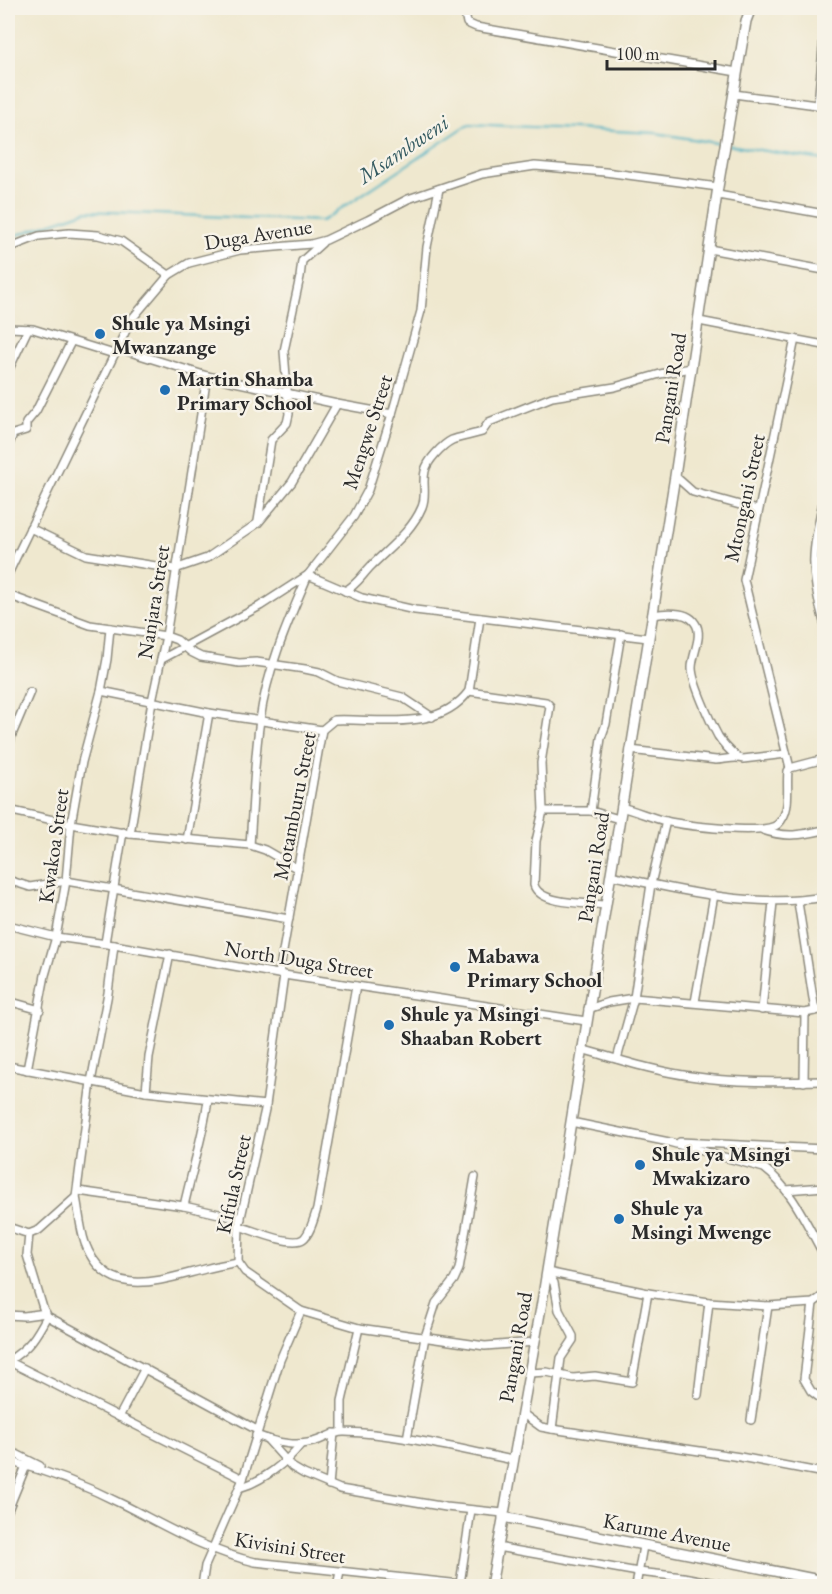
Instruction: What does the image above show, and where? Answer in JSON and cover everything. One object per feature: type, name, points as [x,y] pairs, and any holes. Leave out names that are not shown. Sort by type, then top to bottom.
[{"type":"main road","points":[[743,8],[746,21]]},
{"type":"main road","points":[[746,21],[751,8]]},
{"type":"main road","name":"Pangani Road","points":[[491,1587],[547,1272],[746,21]]},
{"type":"main road","name":"Karume Avenue","points":[[503,1515],[642,1551],[800,1582],[823,1580]]},
{"type":"street","points":[[464,8],[467,23],[476,27],[737,72]]},
{"type":"street","points":[[734,94],[821,106],[825,36]]},
{"type":"street","name":"Duga Avenue","points":[[8,574],[130,320],[169,275],[189,263],[240,250],[311,244],[326,240],[408,199],[482,174],[535,166],[605,172],[718,191],[825,214]]},
{"type":"street","name":"Mengwe Street","points":[[162,659],[260,606],[308,575],[354,516],[368,490],[421,311],[427,247],[439,189]]},
{"type":"street","points":[[8,248],[39,236],[69,233],[98,235],[121,241],[169,275]]},
{"type":"street","points":[[258,523],[271,440],[287,423],[289,414],[284,351],[302,261],[326,240]]},
{"type":"street","points":[[710,249],[825,270]]},
{"type":"street","points":[[699,321],[825,345]]},
{"type":"street","points":[[8,328],[28,329],[207,376],[392,414]]},
{"type":"street","points":[[8,371],[28,329]]},
{"type":"street","name":"Mtongani Street","points":[[790,768],[744,580],[795,339]]},
{"type":"street","points":[[8,447],[13,434],[26,430],[26,423],[36,411],[71,342]]},
{"type":"street","points":[[345,591],[355,586],[411,525],[422,508],[425,497],[424,477],[427,465],[448,442],[482,432],[489,422],[552,397],[615,387],[691,368]]},
{"type":"street","name":"Nanjara Street","points":[[105,943],[114,889],[162,659],[207,376]]},
{"type":"street","points":[[30,528],[86,555],[175,569],[207,558],[258,523],[291,482],[337,404]]},
{"type":"street","points":[[675,476],[693,492],[758,510]]},
{"type":"street","points":[[825,498],[813,552],[816,593],[825,622]]},
{"type":"street","points":[[250,845],[260,720],[273,664],[308,575],[345,591],[387,605],[648,638]]},
{"type":"street","points":[[8,595],[78,622],[166,636],[177,640],[201,657],[239,663],[273,664],[319,672],[337,681],[402,697],[432,717]]},
{"type":"street","points":[[652,615],[675,613],[690,618],[696,623],[698,635],[692,668],[694,682],[718,736],[737,757],[743,759],[786,754]]},
{"type":"street","points":[[480,618],[469,691],[546,702],[550,706],[541,763],[543,811],[536,841],[533,877],[536,891],[541,896],[556,900],[605,905]]},
{"type":"street","name":"Kwakoa Street","points":[[27,1070],[45,975],[56,937],[66,881],[71,824],[82,762],[101,691],[110,628]]},
{"type":"street","points":[[591,811],[621,634]]},
{"type":"street","points":[[101,691],[209,713],[322,730]]},
{"type":"street","name":"Motamburu Street","points":[[282,974],[289,918],[322,730],[334,720],[405,721],[432,717],[449,708],[469,691]]},
{"type":"street","points":[[8,754],[11,737],[30,693]]},
{"type":"street","points":[[187,840],[209,713]]},
{"type":"street","points":[[630,750],[716,760],[737,757]]},
{"type":"street","points":[[763,830],[778,824],[784,816],[790,768],[825,759]]},
{"type":"street","points":[[621,807],[666,821],[706,828],[763,830],[776,835],[790,836],[825,830]]},
{"type":"street","points":[[8,810],[126,833],[250,845],[265,850],[298,869]]},
{"type":"street","points":[[543,811],[591,811],[619,819]]},
{"type":"street","points":[[617,1059],[634,998],[651,884],[666,821]]},
{"type":"street","points":[[610,875],[714,895],[773,902],[798,902],[825,897]]},
{"type":"street","points":[[8,880],[30,887],[66,881],[289,918]]},
{"type":"street","points":[[695,1002],[714,895]]},
{"type":"street","points":[[762,1010],[773,902]]},
{"type":"street","points":[[798,902],[815,1011]]},
{"type":"street","name":"North Duga Street","points":[[8,925],[56,937],[586,1021]]},
{"type":"street","points":[[114,945],[108,993],[91,1082],[77,1194],[85,1242],[95,1260],[106,1273],[127,1282],[153,1282],[237,1262]]},
{"type":"street","points":[[146,1092],[149,1057],[170,954]]},
{"type":"street","name":"Kifula Street","points":[[282,974],[266,1105],[240,1222],[237,1262],[245,1272],[301,1311],[359,1328],[485,1346],[535,1342]]},
{"type":"street","points":[[8,1227],[29,1234],[39,1230],[77,1194],[184,1206],[240,1222],[278,1239],[301,1241],[306,1237],[318,1209],[356,986]]},
{"type":"street","points":[[588,1010],[609,1002],[634,998],[762,1010],[805,1012],[825,1009]]},
{"type":"street","points":[[8,1001],[40,1010]]},
{"type":"street","points":[[804,1082],[805,1012]]},
{"type":"street","points":[[581,1049],[655,1070],[689,1076],[747,1082],[825,1081]]},
{"type":"street","points":[[9,1069],[27,1070],[146,1092],[266,1105]]},
{"type":"street","points":[[184,1206],[198,1142],[203,1131],[208,1100]]},
{"type":"street","points":[[571,1122],[669,1142],[764,1168],[786,1190],[825,1255]]},
{"type":"street","points":[[669,1142],[825,1149]]},
{"type":"street","points":[[407,1439],[425,1337],[436,1303],[454,1280],[459,1269],[476,1177]]},
{"type":"street","points":[[786,1190],[825,1187]]},
{"type":"street","points":[[8,1361],[22,1352],[35,1339],[46,1314],[27,1255],[29,1234]]},
{"type":"street","points":[[547,1272],[648,1293],[709,1302],[768,1306],[813,1303],[825,1295]]},
{"type":"street","points":[[547,1272],[554,1283],[559,1310],[573,1336],[573,1341],[561,1358],[552,1429]]},
{"type":"street","points":[[529,1373],[547,1372],[573,1378],[595,1376],[632,1382],[648,1293]]},
{"type":"street","points":[[698,1395],[709,1302]]},
{"type":"street","points":[[813,1303],[804,1379],[811,1391],[825,1401]]},
{"type":"street","points":[[751,1420],[768,1306]]},
{"type":"street","points":[[202,1587],[205,1566],[243,1479],[280,1360],[301,1311]]},
{"type":"street","points":[[8,1315],[46,1314],[267,1439],[286,1444],[301,1444],[342,1431],[407,1439],[513,1460]]},
{"type":"street","points":[[342,1431],[342,1401],[359,1328]]},
{"type":"street","points":[[8,1361],[243,1479]]},
{"type":"street","points":[[119,1417],[144,1368]]},
{"type":"street","points":[[522,1413],[541,1427],[740,1456],[825,1473]]},
{"type":"street","points":[[329,1485],[334,1433]]},
{"type":"street","points":[[267,1439],[285,1461],[304,1474],[329,1485],[387,1497],[503,1515]]},
{"type":"street","points":[[239,1488],[251,1485],[285,1461],[301,1444]]},
{"type":"street","points":[[8,1450],[64,1478]]},
{"type":"street","name":"Kivisini Street","points":[[8,1461],[64,1478],[123,1504],[212,1550],[255,1562],[479,1587]]},
{"type":"street","points":[[8,1510],[26,1466]]},
{"type":"street","points":[[460,1584],[471,1510]]},
{"type":"street","points":[[497,1548],[638,1569],[731,1587]]},
{"type":"street","points":[[636,1587],[642,1551]]},
{"type":"street","points":[[823,1580],[825,1567]]},
{"type":"street","points":[[337,1587],[340,1572]]},
{"type":"waterway","name":"Msambweni","points":[[8,238],[87,211],[322,221],[469,124],[656,133],[722,144]]},
{"type":"waterway","name":"Msambweni","points":[[728,145],[824,160]]},
{"type":"place","name":"Shule ya Msingi Mwanzange","points":[[100,334]]},
{"type":"place","name":"Martin Shamba Primary School","points":[[165,390]]},
{"type":"place","name":"Mabawa Primary School","points":[[455,967]]},
{"type":"place","name":"Shule ya Msingi Shaaban Robert","points":[[389,1025]]},
{"type":"place","name":"Shule ya Msingi Mwakizaro","points":[[640,1165]]},
{"type":"place","name":"Shule ya Msingi Mwenge","points":[[619,1219]]}]
